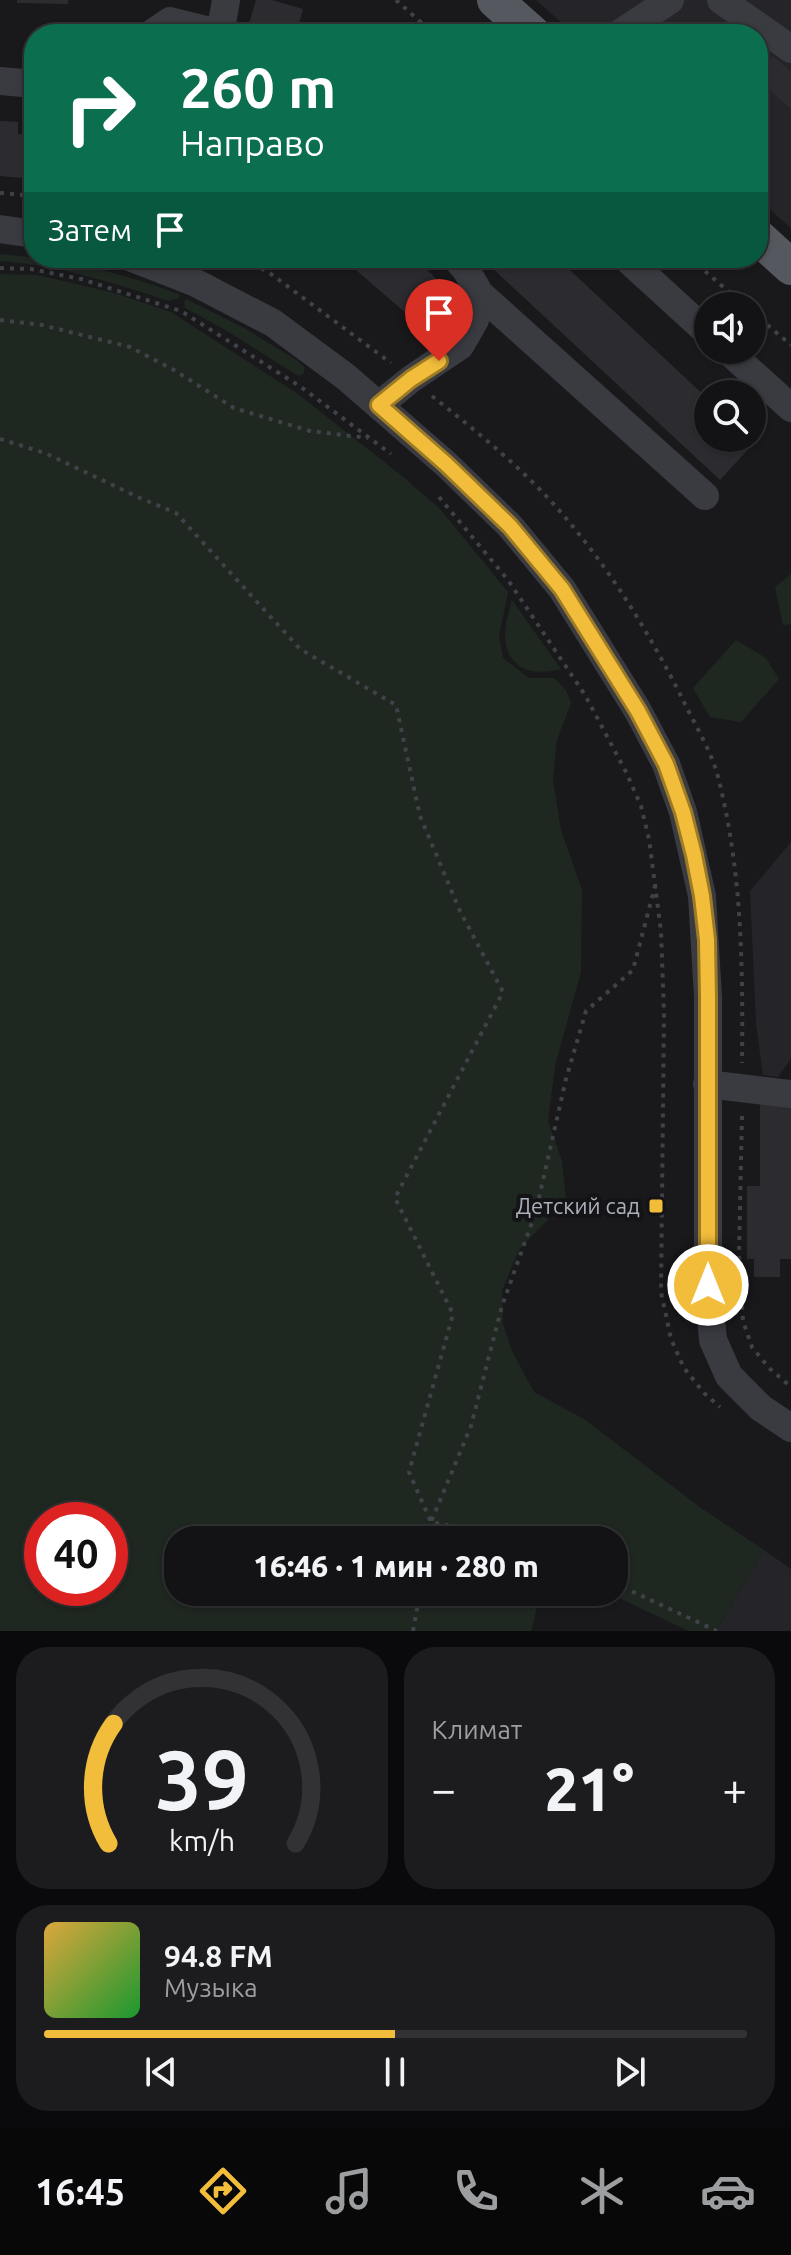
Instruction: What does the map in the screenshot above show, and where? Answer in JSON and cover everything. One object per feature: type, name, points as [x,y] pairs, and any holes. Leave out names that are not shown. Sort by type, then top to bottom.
[{"type":"main road","points":[[495,0],[522,24]]},
{"type":"main road","points":[[768,246],[791,267]]},
{"type":"street","points":[[222,24],[226,0]]},
{"type":"street","points":[[634,24],[670,0]]},
{"type":"street","points":[[721,0],[755,24]]},
{"type":"street","points":[[768,33],[791,49]]},
{"type":"street","points":[[0,81],[24,83]]},
{"type":"street","points":[[0,229],[24,233]]},
{"type":"street","points":[[158,268],[196,283],[273,323],[346,377],[446,464],[510,526],[562,589],[638,711],[666,764],[683,812],[702,896],[708,997],[708,1285],[713,1340],[729,1376],[761,1408],[791,1428]]},
{"type":"street","points":[[464,268],[480,294],[705,496]]},
{"type":"street","points":[[637,268],[694,320]]},
{"type":"street","points":[[379,405],[460,346],[475,320],[480,294]]},
{"type":"street","points":[[742,364],[791,408]]},
{"type":"street","points":[[707,1084],[791,1094]]},
{"type":"path","points":[[396,0],[423,24]]},
{"type":"path","points":[[0,193],[24,195]]},
{"type":"path","points":[[0,268],[31,269],[81,279],[181,311],[289,379],[392,455]]},
{"type":"path","points":[[261,268],[411,379],[489,442],[557,508],[617,584],[662,658],[710,757],[716,770],[730,831],[740,900],[742,1088],[739,1253],[743,1321],[752,1347],[769,1368],[791,1387]]},
{"type":"path","points":[[701,268],[729,292]]},
{"type":"path","points":[[0,320],[42,325],[130,347],[174,370],[234,408],[310,431],[370,438]]},
{"type":"path","points":[[766,324],[791,345]]},
{"type":"path","points":[[0,439],[45,453],[176,513],[300,649],[396,705],[420,816],[460,911],[503,992],[395,1198],[453,1314],[409,1472],[431,1522]]},
{"type":"path","points":[[430,488],[508,580],[585,695],[641,806],[649,839],[661,931],[664,1014],[661,1292],[671,1339],[684,1368],[723,1410]]},
{"type":"path","points":[[430,1526],[471,1426],[502,1306],[536,1211],[566,1079],[586,1011],[633,970],[655,884]]},
{"type":"path","points":[[431,1522],[451,1526]]},
{"type":"path","points":[[628,1590],[717,1631]]},
{"type":"path","points":[[413,1631],[417,1606]]},
{"type":"shaded area","points":[[536,0],[791,0],[791,228],[768,208],[768,24],[563,24]]},
{"type":"shaded area","points":[[0,254],[24,257],[24,263],[0,261]]},
{"type":"shaded area","points":[[49,268],[92,268],[180,295],[169,301]]},
{"type":"shaded area","points":[[0,274],[37,275],[111,292],[171,312],[298,394],[441,510],[508,592],[499,637],[503,658],[529,678],[554,678],[566,690],[571,703],[557,740],[553,779],[561,830],[582,890],[581,972],[555,1066],[548,1121],[562,1161],[566,1200],[519,1250],[502,1291],[503,1324],[512,1351],[534,1392],[584,1419],[701,1508],[764,1550],[716,1631],[689,1631],[628,1602],[628,1526],[164,1526],[164,1606],[537,1606],[531,1631],[0,1631]]},
{"type":"shaded area","points":[[186,299],[246,329],[298,361],[304,367],[304,373],[299,376],[295,374],[185,308]]},
{"type":"shaded area","points":[[791,574],[791,624],[783,625],[775,587]]},
{"type":"shaded area","points":[[512,600],[561,669],[532,671],[511,658],[505,633]]},
{"type":"shaded area","points":[[736,640],[766,658],[779,679],[741,722],[710,717],[693,688]]},
{"type":"shaded area","points":[[791,842],[791,1059],[778,1077],[763,1075],[756,1024],[750,891]]},
{"type":"shaded area","points":[[764,1550],[791,1569],[791,1631],[716,1631]]},
{"type":"building","points":[[17,0],[68,0],[68,4],[17,3]]},
{"type":"building","points":[[256,0],[272,0],[303,9],[299,24],[249,24]]},
{"type":"building","points":[[773,56],[791,72],[791,109],[768,89],[768,62]]},
{"type":"building","points":[[0,121],[18,122],[18,134],[24,134],[24,178],[0,176]]},
{"type":"building","points":[[354,268],[425,268],[452,294],[422,327]]},
{"type":"building","points":[[492,268],[568,268],[694,386],[694,452],[746,452],[720,480]]},
{"type":"building","points":[[760,1103],[791,1103],[791,1259],[780,1259],[780,1277],[754,1277],[754,1259],[747,1259],[747,1186],[760,1186]]},
{"type":"place","name":"Детский сад","points":[[656,1206]]},
{"type":"route","points":[[439,361],[379,405],[510,526],[562,589],[638,711],[666,764],[683,812],[702,896],[707,940],[708,1285]]}]
